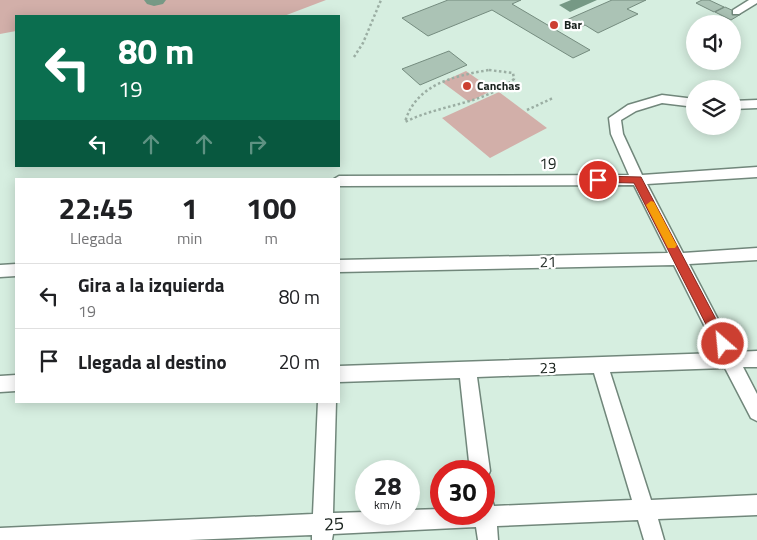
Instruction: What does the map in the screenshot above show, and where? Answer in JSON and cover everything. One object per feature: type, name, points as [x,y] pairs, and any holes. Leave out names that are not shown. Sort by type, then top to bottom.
[{"type":"street","points":[[736,12],[755,0]]},
{"type":"street","points":[[686,102],[662,99],[632,108],[615,118],[618,134],[638,180],[757,412]]},
{"type":"street","points":[[741,105],[757,104]]},
{"type":"street","name":"19","points":[[340,181],[638,180],[757,172]]},
{"type":"street","name":"21","points":[[340,266],[679,259],[757,254]]},
{"type":"street","points":[[0,271],[15,270]]},
{"type":"street","name":"23","points":[[340,374],[732,362],[757,359]]},
{"type":"street","points":[[600,366],[654,540]]},
{"type":"street","points":[[468,370],[479,460]]},
{"type":"street","points":[[0,384],[15,383]]},
{"type":"street","points":[[322,532],[327,403]]},
{"type":"street","name":"25","points":[[495,510],[645,509],[757,505]]},
{"type":"street","name":"25","points":[[0,538],[322,532],[430,517]]},
{"type":"street","points":[[486,525],[488,540]]},
{"type":"path","points":[[354,57],[382,0]]},
{"type":"path","points":[[489,70],[506,71],[514,76],[510,83],[474,102],[431,110],[404,122],[414,100],[434,87],[456,78],[489,70]]},
{"type":"path","points":[[527,110],[552,98]]},
{"type":"shaded area","points":[[0,0],[326,0],[287,15],[15,15],[15,31],[0,34]]},
{"type":"shaded area","points":[[571,0],[597,0],[570,12],[559,5]]},
{"type":"shaded area","name":"Canchas","points":[[466,71],[493,90],[469,102],[442,82]]},
{"type":"shaded area","points":[[499,92],[547,128],[490,158],[442,118]]},
{"type":"building","points":[[448,0],[521,0],[512,4],[590,50],[573,58],[492,10],[428,36],[402,18]]},
{"type":"building","points":[[612,0],[646,0],[627,9],[638,14],[598,33],[585,25],[577,29],[564,21]]},
{"type":"building","points":[[702,0],[709,0],[724,7],[714,12],[696,3]]},
{"type":"building","points":[[725,7],[741,14],[721,15],[715,12]]},
{"type":"building","points":[[449,51],[467,65],[420,85],[402,69]]},
{"type":"slow traffic","points":[[651,205],[671,245]]},
{"type":"place","name":"Bar","points":[[554,25]]},
{"type":"place","name":"Canchas","points":[[467,86]]},
{"type":"route","points":[[598,180],[638,180],[723,344]]}]
